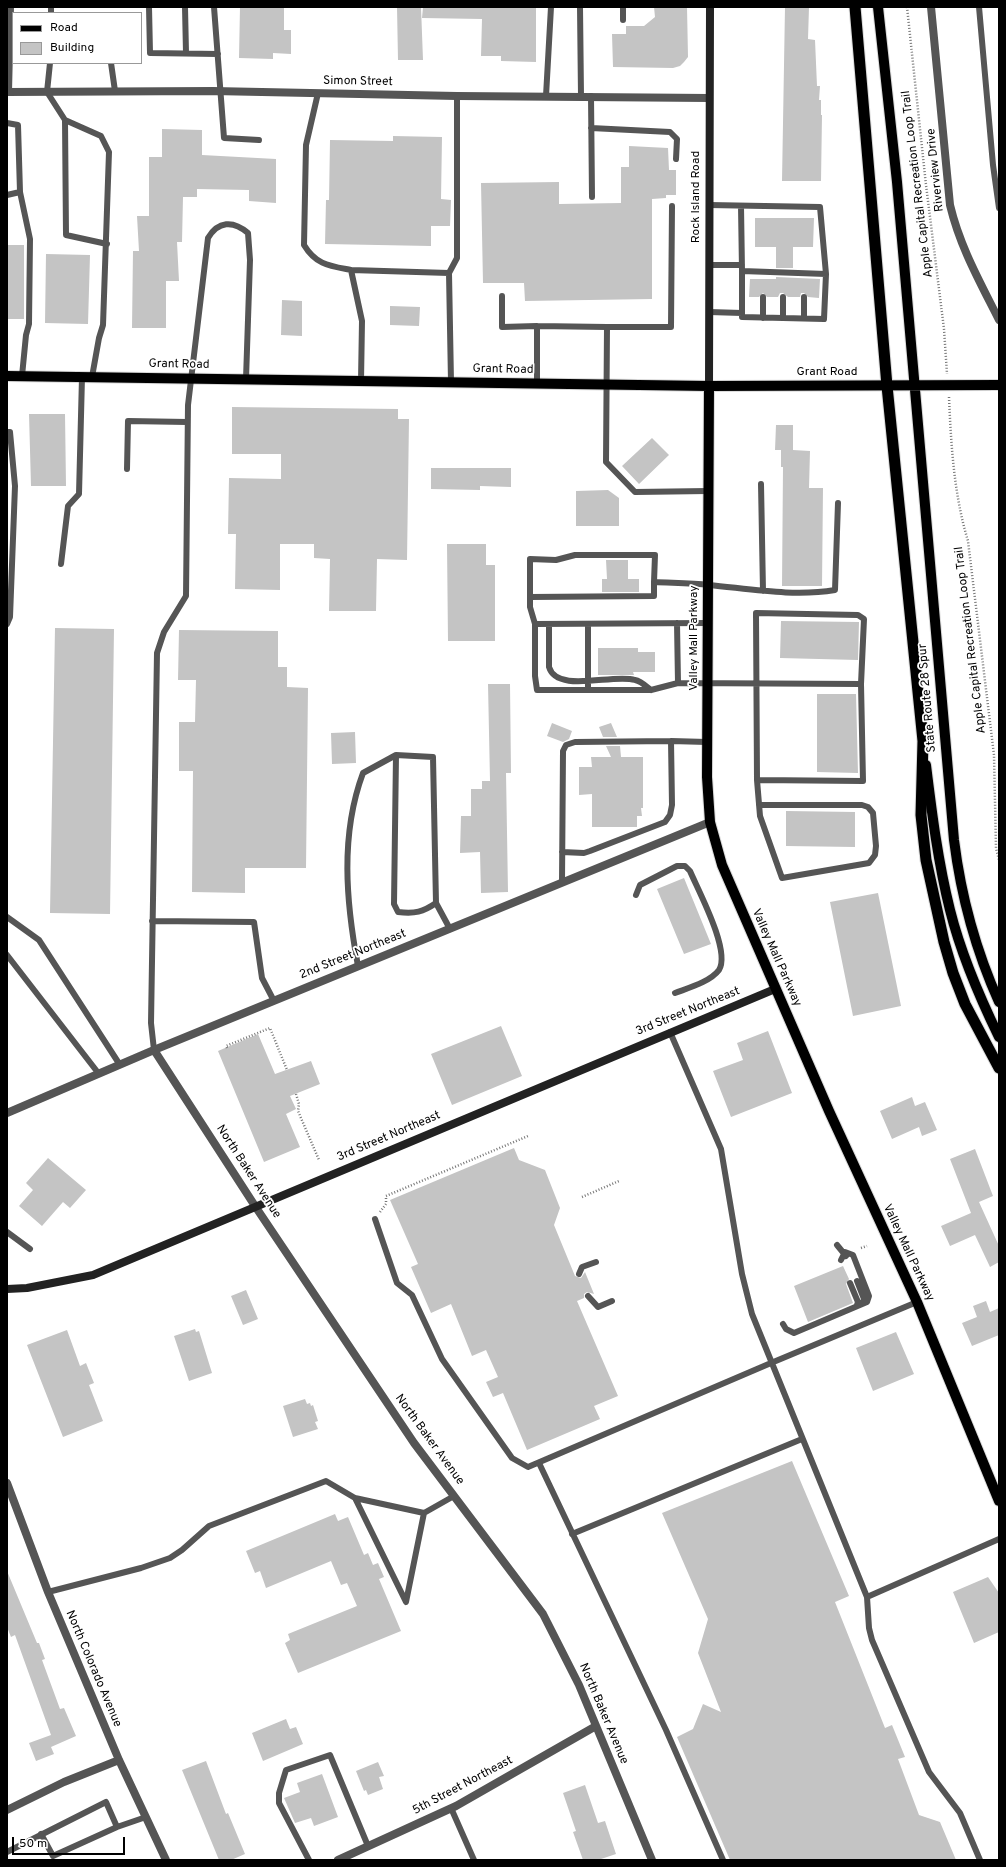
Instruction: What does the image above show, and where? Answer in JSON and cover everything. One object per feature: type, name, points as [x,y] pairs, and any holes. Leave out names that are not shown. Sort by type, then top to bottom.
[{"type":"highway","points":[[856,7],[887,386],[923,741],[921,815],[923,836],[944,942],[965,1004],[999,1068]]},
{"type":"main road","name":"Rock Island Road","points":[[709,386],[710,7]]},
{"type":"main road","name":"State Route 28 Spur","points":[[878,7],[897,182],[929,542],[943,733],[956,860],[974,934],[999,1002]]},
{"type":"main road","name":"Grant Road","points":[[7,376],[709,386],[999,385]]},
{"type":"main road","name":"Valley Mall Parkway","points":[[709,386],[707,777],[710,822],[722,866],[855,1169],[917,1302],[999,1501]]},
{"type":"main road","name":"State Route 28 Spur","points":[[923,741],[934,832],[950,911],[978,992],[999,1037]]},
{"type":"main road","name":"3rd Street Northeast","points":[[7,1289],[27,1288],[93,1275],[775,988]]},
{"type":"street","name":"Riverview Drive","points":[[931,7],[950,205],[956,232],[968,260],[999,320]]},
{"type":"street","name":"Simon Street","points":[[8,92],[220,91],[457,96],[709,98]]},
{"type":"street","name":"2nd Street Northeast","points":[[7,1113],[154,1050],[710,822]]},
{"type":"street","name":"North Baker Avenue","points":[[154,1050],[255,1206],[410,1437],[543,1614],[579,1685],[652,1860]]},
{"type":"street","name":"North Colorado Avenue","points":[[8,1487],[48,1592],[119,1760],[166,1860]]},
{"type":"street","name":"5th Street Northeast","points":[[338,1860],[451,1808],[596,1726]]},
{"type":"street","points":[[7,1810],[64,1782],[119,1760]]},
{"type":"lane","points":[[8,92],[10,7]]},
{"type":"lane","points":[[149,7],[150,53],[218,54]]},
{"type":"lane","points":[[185,7],[186,54]]},
{"type":"lane","points":[[214,7],[224,138],[259,140]]},
{"type":"lane","points":[[546,96],[551,7]]},
{"type":"lane","points":[[580,7],[581,96]]},
{"type":"lane","points":[[623,7],[623,20]]},
{"type":"lane","points":[[979,7],[996,165],[999,208]]},
{"type":"lane","points":[[50,64],[47,92],[65,120],[66,235],[107,244]]},
{"type":"lane","points":[[111,64],[115,91]]},
{"type":"lane","points":[[318,93],[306,145],[304,245],[310,255],[323,264],[351,270],[449,273]]},
{"type":"lane","points":[[452,382],[449,273],[457,258],[457,96]]},
{"type":"lane","points":[[591,96],[592,197]]},
{"type":"lane","points":[[61,564],[68,506],[79,494],[87,377],[103,325],[110,152],[101,136],[65,120]]},
{"type":"lane","points":[[7,123],[18,125],[20,192],[30,239],[29,324],[26,334],[22,376]]},
{"type":"lane","points":[[591,128],[670,132],[677,139],[676,159]]},
{"type":"lane","points":[[7,194],[20,192]]},
{"type":"lane","points":[[709,205],[820,208],[826,274],[824,319],[742,317],[741,206]]},
{"type":"lane","points":[[502,296],[502,327],[671,327],[672,206]]},
{"type":"lane","points":[[154,1050],[151,1023],[157,653],[164,632],[186,596],[187,422],[190,378],[208,238],[214,229],[220,224],[241,227],[248,233],[250,260],[246,380]]},
{"type":"lane","points":[[709,265],[742,268],[763,275],[805,276],[826,274]]},
{"type":"lane","points":[[351,270],[362,322],[361,381]]},
{"type":"lane","points":[[763,297],[763,318]]},
{"type":"lane","points":[[783,297],[783,318]]},
{"type":"lane","points":[[804,297],[804,318]]},
{"type":"lane","points":[[709,312],[742,313]]},
{"type":"lane","points":[[537,326],[537,383]]},
{"type":"lane","points":[[607,327],[606,462],[635,492],[708,491]]},
{"type":"lane","points":[[126,469],[128,421],[187,422]]},
{"type":"lane","points":[[7,432],[10,432],[15,486],[10,617],[7,624]]},
{"type":"lane","points":[[761,484],[763,591]]},
{"type":"lane","points":[[654,582],[708,585],[763,591],[817,593],[835,590],[838,503]]},
{"type":"lane","points":[[530,597],[654,596],[655,555],[575,555],[556,560],[530,559],[530,597],[530,606],[535,624],[535,676],[537,690],[651,690],[678,683],[861,684]]},
{"type":"lane","points":[[757,780],[863,781],[861,684],[864,619],[858,615],[756,613],[755,683],[757,780],[759,805],[760,816],[782,878],[868,863],[875,855],[876,846],[873,814],[868,807],[862,805],[759,805]]},
{"type":"lane","points":[[677,623],[678,683]]},
{"type":"lane","points":[[535,624],[708,623]]},
{"type":"lane","points":[[549,624],[549,667],[555,677],[567,681],[635,680],[651,690]]},
{"type":"lane","points":[[588,624],[588,690]]},
{"type":"lane","points":[[562,852],[584,853],[665,822],[670,815],[672,805],[671,741]]},
{"type":"lane","points":[[562,882],[563,751],[566,745],[575,742],[707,742]]},
{"type":"lane","points":[[396,755],[394,904],[398,912],[410,914],[425,911],[436,903]]},
{"type":"lane","points":[[358,966],[349,908],[347,854],[350,818],[354,797],[363,773],[396,755],[433,757],[436,903],[450,928]]},
{"type":"lane","points":[[636,895],[640,885],[677,866],[685,866],[690,871],[719,940],[722,956],[719,969],[708,978],[675,993]]},
{"type":"lane","points":[[7,917],[39,940],[120,1065]]},
{"type":"lane","points":[[152,921],[254,922],[262,978],[274,1001]]},
{"type":"lane","points":[[7,955],[99,1074]]},
{"type":"lane","points":[[670,1032],[721,1149],[746,1294],[752,1314],[867,1597],[869,1628],[872,1640],[928,1770],[934,1781],[960,1813],[980,1860]]},
{"type":"lane","points":[[375,1219],[398,1283],[412,1295],[442,1360],[512,1458],[528,1468],[771,1362],[917,1302]]},
{"type":"lane","points":[[7,1232],[30,1250]]},
{"type":"lane","points":[[783,1324],[786,1329],[794,1333],[867,1302],[869,1296],[852,1255],[846,1254],[837,1246]]},
{"type":"lane","points":[[841,1260],[846,1254]]},
{"type":"lane","points":[[579,1274],[582,1267],[596,1262]]},
{"type":"lane","points":[[854,1282],[858,1302],[860,1304]]},
{"type":"lane","points":[[588,1296],[598,1307],[612,1301]]},
{"type":"lane","points":[[572,1534],[802,1439]]},
{"type":"lane","points":[[539,1463],[666,1730],[723,1860]]},
{"type":"lane","points":[[48,1592],[141,1568],[170,1558],[182,1550],[209,1526],[326,1481],[355,1498],[424,1513],[454,1496]]},
{"type":"lane","points":[[355,1498],[406,1602],[424,1513]]},
{"type":"lane","points":[[867,1597],[999,1539]]},
{"type":"lane","points":[[309,1860],[279,1803],[279,1793],[286,1770],[330,1755],[368,1846]]},
{"type":"lane","points":[[7,1852],[106,1802],[118,1827]]},
{"type":"lane","points":[[451,1808],[474,1860]]},
{"type":"lane","points":[[42,1834],[52,1856],[118,1827],[146,1817]]},
{"type":"path","name":"Apple Capital Recreation Loop Trail","points":[[907,7],[925,177],[944,329],[946,358]]},
{"type":"path","name":"Apple Capital Recreation Loop Trail","points":[[950,418],[960,515],[968,541],[991,724],[994,755],[996,848],[999,860]]},
{"type":"path","points":[[227,1048],[226,1046],[270,1028],[287,1070]]},
{"type":"path","points":[[296,1094],[299,1104],[298,1111],[319,1160]]},
{"type":"path","points":[[375,1219],[386,1204],[386,1196],[528,1136]]},
{"type":"path","points":[[582,1197],[619,1181]]},
{"type":"path","points":[[861,1248],[867,1246]]},
{"type":"building","points":[[240,7],[284,7],[284,30],[291,30],[291,54],[273,53],[273,59],[239,58]]},
{"type":"building","points":[[397,7],[421,7],[423,60],[398,60]]},
{"type":"building","points":[[423,7],[536,7],[536,62],[501,61],[501,56],[481,56],[482,19],[422,18]]},
{"type":"building","points":[[654,7],[687,7],[688,57],[680,66],[673,68],[613,67],[612,34],[626,34],[626,26],[644,26],[655,17]]},
{"type":"building","points":[[785,7],[809,7],[808,39],[815,40],[817,86],[820,86],[819,100],[821,100],[821,181],[782,181]]},
{"type":"building","points":[[162,129],[202,130],[202,155],[276,159],[276,203],[249,201],[249,190],[197,189],[197,197],[183,197],[182,242],[177,242],[179,281],[166,281],[166,328],[132,328],[133,251],[139,251],[137,216],[149,216],[149,157],[162,157]]},
{"type":"building","points":[[393,136],[442,137],[441,199],[451,200],[450,226],[431,226],[431,246],[325,244],[326,200],[329,200],[330,140],[393,141]]},
{"type":"building","points":[[629,146],[668,148],[669,170],[676,170],[676,195],[666,195],[666,198],[652,199],[652,299],[525,301],[524,283],[483,283],[481,183],[559,182],[559,204],[621,203],[621,167],[629,167]]},
{"type":"building","points":[[755,218],[814,218],[813,247],[793,247],[793,268],[776,268],[776,247],[755,247]]},
{"type":"building","points":[[7,245],[24,245],[24,319],[7,319]]},
{"type":"building","points":[[46,254],[90,255],[88,324],[45,323]]},
{"type":"building","points":[[776,277],[820,279],[819,298],[808,297],[804,293],[801,293],[800,297],[788,297],[783,293],[780,293],[778,297],[767,297],[763,293],[759,297],[749,297],[750,279],[776,279]]},
{"type":"building","points":[[282,300],[302,301],[302,336],[281,335]]},
{"type":"building","points":[[390,306],[420,307],[419,326],[390,325]]},
{"type":"building","points":[[232,407],[398,409],[398,419],[409,419],[407,560],[377,559],[376,611],[329,611],[330,559],[314,558],[314,544],[280,544],[280,590],[235,589],[236,534],[228,534],[229,478],[281,479],[281,454],[232,454]]},
{"type":"building","points":[[29,414],[65,414],[66,486],[31,486]]},
{"type":"building","points":[[776,425],[793,425],[793,450],[810,451],[809,488],[823,488],[822,586],[782,586],[783,467],[781,467],[781,450],[775,450]]},
{"type":"building","points":[[652,438],[669,455],[639,484],[622,466]]},
{"type":"building","points":[[431,468],[511,468],[511,487],[480,486],[480,490],[431,489]]},
{"type":"building","points":[[608,490],[619,498],[619,526],[576,526],[576,491]]},
{"type":"building","points":[[447,544],[486,544],[486,565],[495,565],[495,641],[448,641]]},
{"type":"building","points":[[606,560],[628,560],[628,579],[639,579],[639,592],[602,592],[602,579],[607,579]]},
{"type":"building","points":[[781,621],[859,622],[858,660],[780,658]]},
{"type":"building","points":[[55,628],[114,629],[110,914],[50,913]]},
{"type":"building","points":[[179,630],[278,631],[278,667],[287,667],[287,687],[308,688],[306,868],[245,868],[245,893],[192,892],[193,771],[179,771],[179,722],[195,722],[196,680],[178,680]]},
{"type":"building","points":[[598,648],[638,648],[638,652],[655,652],[655,672],[633,672],[634,675],[598,675]]},
{"type":"building","points":[[488,684],[510,684],[511,773],[506,773],[508,892],[481,893],[480,852],[460,853],[461,816],[471,816],[471,789],[482,789],[482,781],[490,781]]},
{"type":"building","points":[[817,694],[856,694],[858,773],[817,772]]},
{"type":"building","points":[[552,723],[572,731],[569,739],[563,742],[547,736]]},
{"type":"building","points":[[611,723],[617,737],[603,737],[599,727]]},
{"type":"building","points":[[355,732],[356,763],[332,764],[331,733]]},
{"type":"building","points":[[606,746],[620,746],[621,757],[643,757],[643,808],[641,808],[642,816],[637,816],[637,827],[592,827],[592,794],[579,795],[579,767],[592,767],[591,757],[611,757]]},
{"type":"building","points":[[786,811],[855,812],[855,847],[786,846]]},
{"type":"building","points":[[684,878],[711,944],[684,954],[657,889]]},
{"type":"building","points":[[878,893],[901,1006],[853,1016],[830,902]]},
{"type":"building","points":[[501,1026],[522,1076],[452,1105],[431,1054]]},
{"type":"building","points":[[768,1031],[792,1093],[731,1117],[713,1071],[743,1060],[737,1043]]},
{"type":"building","points":[[258,1034],[275,1074],[311,1061],[320,1084],[290,1096],[296,1109],[286,1114],[300,1147],[264,1162],[218,1051]]},
{"type":"building","points":[[912,1097],[915,1106],[925,1102],[937,1130],[922,1136],[919,1127],[892,1139],[880,1111]]},
{"type":"building","points":[[514,1148],[519,1160],[545,1170],[560,1208],[554,1225],[575,1276],[581,1278],[585,1272],[594,1294],[587,1292],[584,1294],[584,1298],[577,1301],[618,1396],[594,1406],[600,1419],[527,1450],[503,1393],[493,1397],[486,1382],[498,1377],[486,1350],[472,1356],[451,1304],[431,1313],[411,1267],[418,1264],[390,1200]]},
{"type":"building","points":[[975,1149],[993,1196],[979,1202],[999,1246],[999,1262],[990,1267],[975,1235],[950,1246],[941,1226],[971,1213],[950,1159]]},
{"type":"building","points":[[48,1158],[86,1190],[70,1208],[63,1202],[42,1226],[19,1206],[33,1190],[26,1183]]},
{"type":"building","points":[[843,1266],[849,1279],[846,1284],[853,1303],[808,1322],[794,1286]]},
{"type":"building","points":[[246,1290],[258,1319],[243,1325],[231,1296]]},
{"type":"building","points":[[986,1301],[990,1312],[999,1308],[999,1335],[972,1346],[962,1323],[977,1317],[973,1306]]},
{"type":"building","points":[[195,1329],[196,1332],[199,1331],[212,1373],[189,1381],[174,1336]]},
{"type":"building","points":[[67,1330],[80,1366],[86,1363],[94,1383],[89,1385],[103,1421],[63,1437],[27,1345]]},
{"type":"building","points":[[896,1332],[914,1374],[873,1391],[856,1348]]},
{"type":"building","points":[[305,1399],[307,1404],[310,1403],[311,1406],[313,1405],[318,1421],[315,1422],[318,1429],[293,1437],[283,1406]]},
{"type":"building","points":[[792,1461],[849,1596],[835,1602],[885,1728],[892,1725],[905,1757],[898,1759],[919,1815],[940,1822],[956,1860],[730,1860],[677,1737],[693,1729],[703,1704],[721,1712],[698,1653],[708,1619],[662,1513]]},
{"type":"building","points":[[335,1514],[338,1521],[348,1517],[364,1555],[368,1553],[373,1565],[378,1563],[384,1577],[379,1579],[401,1631],[298,1673],[285,1643],[290,1640],[288,1634],[357,1606],[347,1583],[341,1585],[331,1561],[266,1588],[260,1571],[255,1573],[246,1551]]},
{"type":"building","points":[[7,1571],[37,1643],[39,1643],[45,1659],[42,1660],[60,1709],[64,1708],[76,1736],[51,1747],[54,1754],[36,1761],[29,1743],[51,1735],[15,1635],[11,1637],[7,1627]]},
{"type":"building","points":[[988,1577],[999,1593],[999,1632],[974,1643],[953,1592]]},
{"type":"building","points":[[286,1719],[290,1729],[296,1727],[303,1744],[263,1761],[252,1733]]},
{"type":"building","points":[[206,1761],[226,1814],[228,1813],[245,1854],[231,1860],[219,1860],[182,1770]]},
{"type":"building","points":[[378,1762],[384,1776],[379,1777],[383,1789],[368,1795],[366,1790],[364,1791],[356,1771]]},
{"type":"building","points":[[322,1774],[338,1817],[314,1826],[311,1818],[295,1823],[284,1798],[300,1792],[297,1783]]},
{"type":"building","points":[[585,1785],[598,1823],[605,1821],[616,1854],[598,1860],[583,1860],[573,1832],[576,1831],[563,1793]]}]
